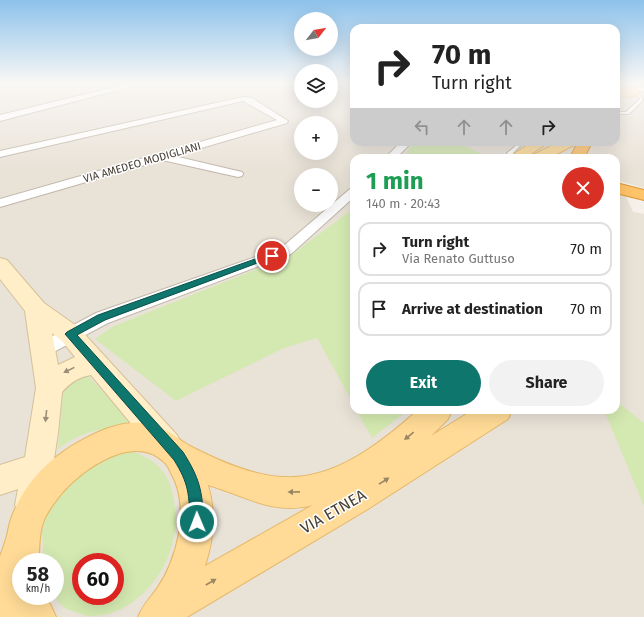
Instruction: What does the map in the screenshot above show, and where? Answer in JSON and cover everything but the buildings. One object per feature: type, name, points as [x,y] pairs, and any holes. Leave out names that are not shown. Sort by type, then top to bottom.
[{"type":"highway","points":[[620,189],[644,195]]},
{"type":"highway","points":[[620,199],[644,203]]},
{"type":"main road","points":[[522,154],[535,146]]},
{"type":"main road","points":[[546,154],[561,146]]},
{"type":"main road","points":[[1,269],[36,309],[70,334],[173,451],[188,471],[195,490],[198,511],[196,533],[190,557],[181,582],[161,613]]},
{"type":"main road","points":[[0,610],[23,549],[44,433],[49,388],[36,309]]},
{"type":"main road","points":[[49,388],[59,376],[70,370],[82,365],[96,364]]},
{"type":"main road","name":"VIA ETNEA","points":[[23,549],[43,492],[59,472],[78,457],[97,446],[116,439],[135,436],[152,438],[206,469],[283,493],[306,492],[326,486],[346,477],[386,453],[410,436],[434,414]]},
{"type":"main road","name":"VIA ETNEA","points":[[161,613],[358,498],[492,414]]},
{"type":"main road","points":[[0,480],[37,468]]},
{"type":"main road","points":[[29,605],[37,617]]},
{"type":"street","points":[[0,118],[25,112]]},
{"type":"street","name":"VIA AMEDEO MODIGLIANI","points":[[0,154],[186,112]]},
{"type":"street","name":"VIA AMEDEO MODIGLIANI","points":[[0,203],[284,121],[269,112]]},
{"type":"street","points":[[394,154],[403,146]]},
{"type":"street","points":[[162,156],[238,174]]},
{"type":"street","points":[[42,350],[102,318],[286,251],[350,195]]},
{"type":"lane","points":[[510,154],[518,146]]},
{"type":"shaded area","points":[[0,112],[350,112],[350,146],[620,146],[620,112],[644,112],[644,188],[620,181],[620,154],[350,154],[350,414],[620,414],[620,183],[633,212],[644,214],[644,617],[0,617]]},
{"type":"green space","points":[[412,146],[465,146],[482,154],[406,154]]},
{"type":"green space","points":[[350,211],[350,398],[317,338],[284,348],[176,401],[95,339],[114,326],[290,256]]},
{"type":"green space","points":[[87,375],[128,417],[126,427],[90,432],[66,443],[58,449],[63,389],[66,381]]},
{"type":"green space","points":[[620,404],[644,423],[644,506],[606,414],[620,414]]},
{"type":"green space","points":[[358,414],[403,414],[372,438]]},
{"type":"green space","points":[[130,451],[146,457],[159,467],[164,473],[171,487],[175,507],[175,530],[169,555],[154,581],[144,593],[119,610],[105,615],[88,616],[72,611],[62,605],[64,605],[64,553],[43,553],[42,532],[47,510],[56,493],[104,455]]},
{"type":"route","points":[[197,522],[198,511],[195,490],[188,471],[179,456],[167,445],[70,334],[102,318],[272,256]]}]
